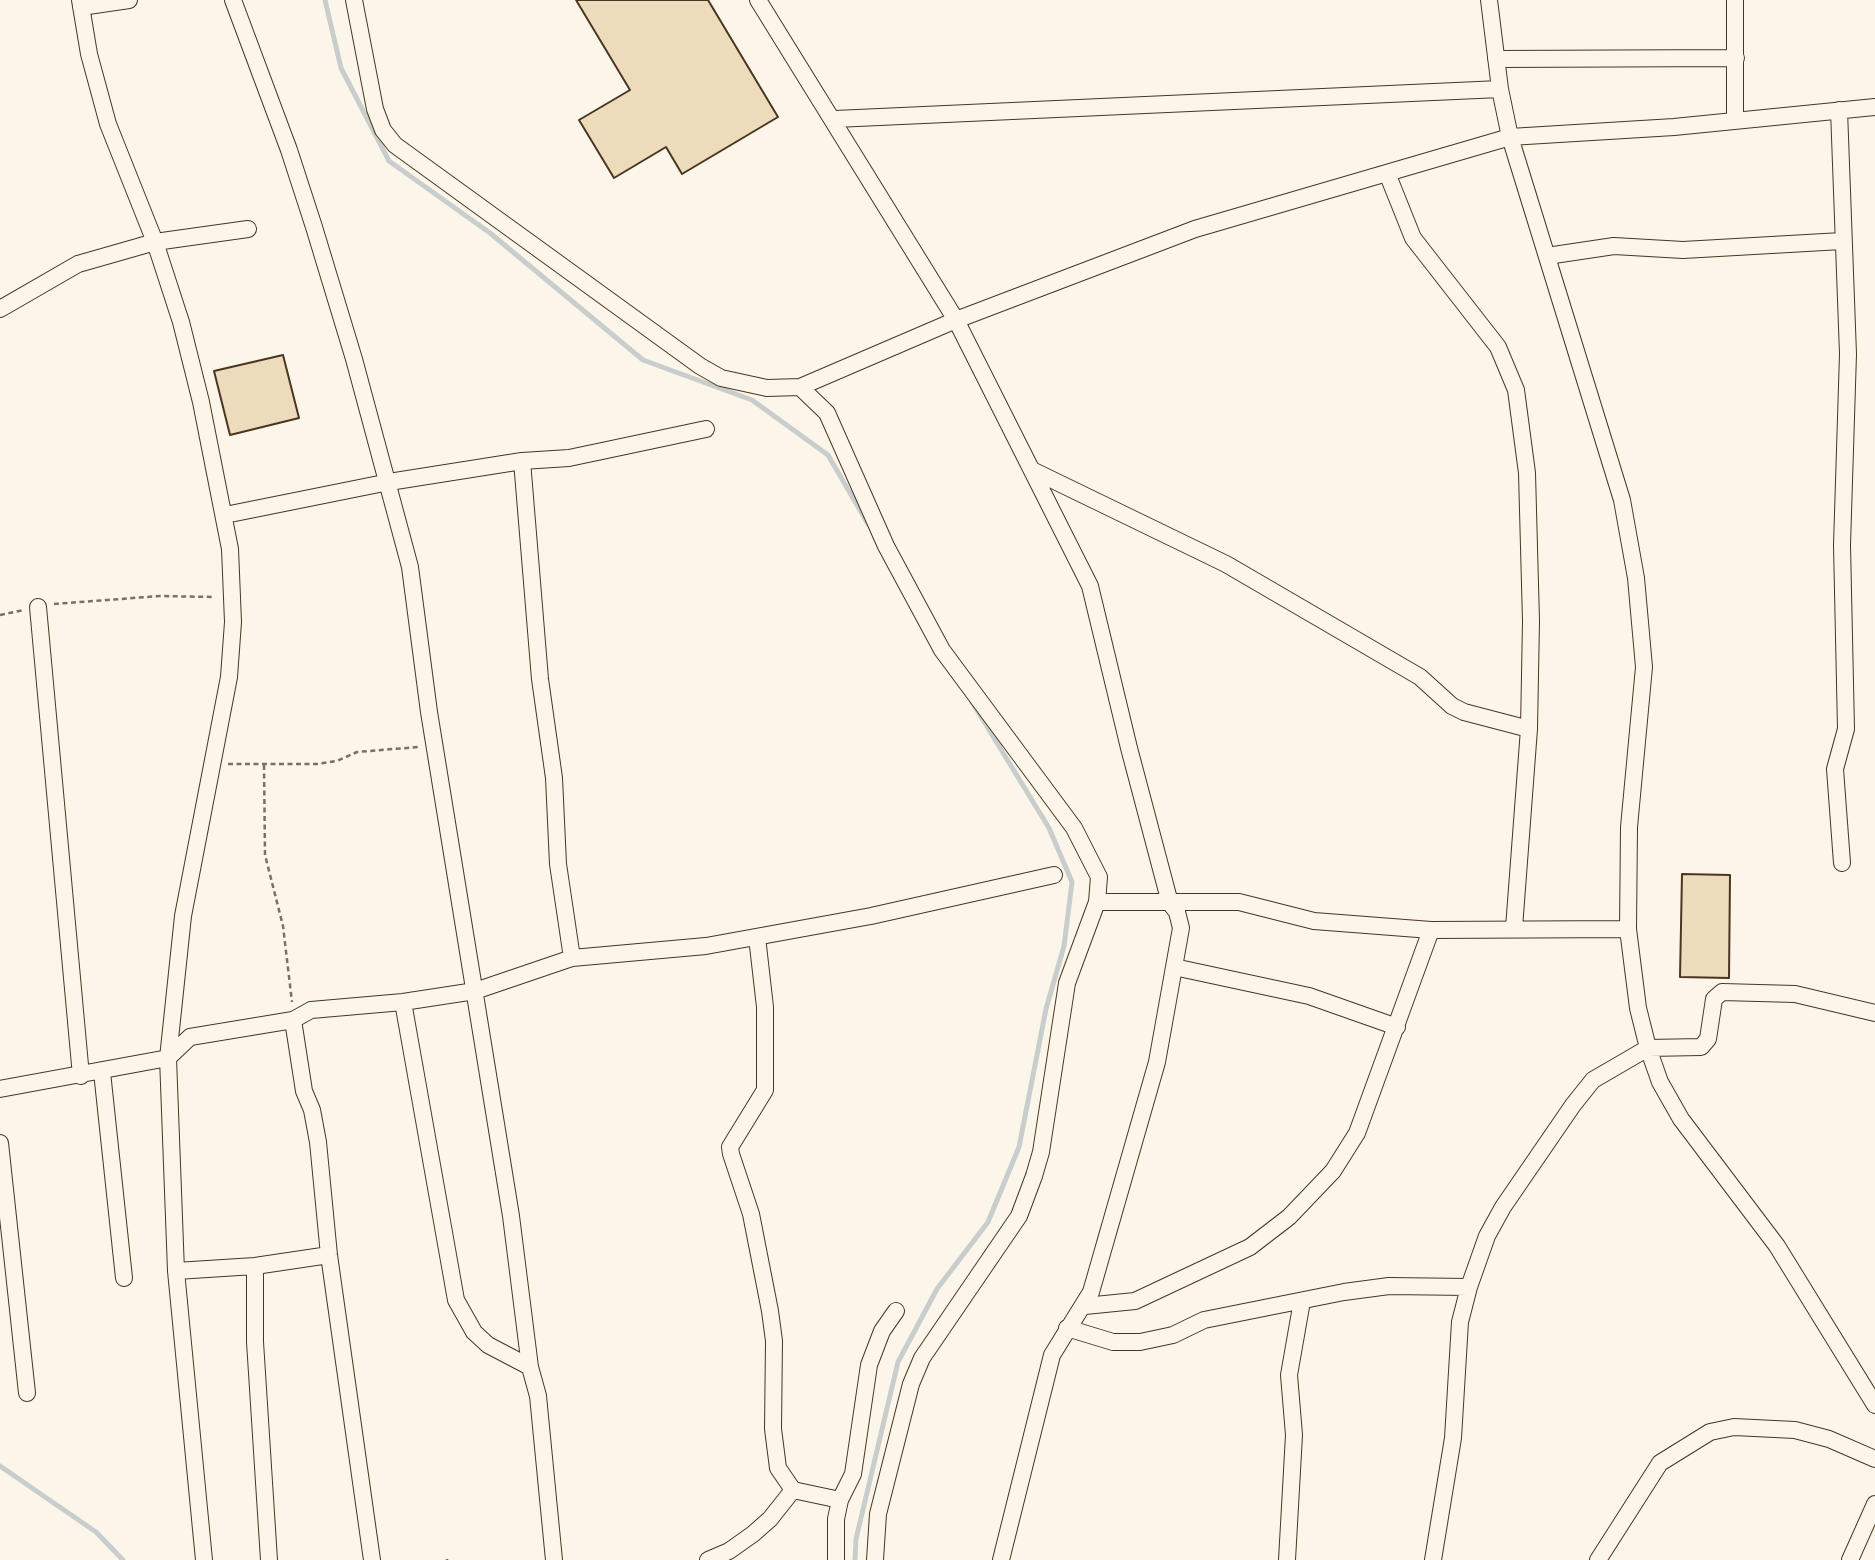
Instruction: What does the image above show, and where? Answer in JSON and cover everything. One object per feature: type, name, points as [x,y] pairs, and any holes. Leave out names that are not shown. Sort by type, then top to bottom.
[{"type":"street","points":[[129,0],[81,4],[89,54],[107,124],[155,242],[181,322],[225,515],[230,549],[232,598],[229,677],[183,916],[168,1058],[176,1271],[204,1560]]},
{"type":"street","points":[[233,0],[289,150],[354,359],[410,567],[435,746],[511,1216],[530,1367],[538,1396],[546,1455],[554,1560]]},
{"type":"street","points":[[354,0],[375,109],[383,130],[395,145],[700,366],[721,378],[767,388],[800,387],[956,320],[1195,229],[1510,137],[1674,127],[1875,107]]},
{"type":"street","points":[[758,0],[835,119],[956,320],[1034,471],[1095,599],[1129,748],[1170,902],[1178,912],[1181,928],[1157,1062],[1085,1306],[1052,1354],[1001,1560]]},
{"type":"street","points":[[1489,0],[1500,89],[1510,137],[1622,500],[1636,578],[1644,667],[1629,827],[1628,929],[1638,1008],[1648,1048],[1661,1082],[1681,1119],[1777,1246],[1875,1405]]},
{"type":"street","points":[[1735,0],[1735,120]]},
{"type":"street","points":[[1496,60],[1736,58]]},
{"type":"street","points":[[835,119],[1500,89]]},
{"type":"street","points":[[1839,110],[1848,355],[1842,545],[1846,729],[1835,769],[1842,863]]},
{"type":"street","points":[[1387,173],[1413,238],[1498,347],[1516,390],[1527,473],[1530,532],[1529,729],[1514,928]]},
{"type":"street","points":[[0,309],[78,264],[155,242],[248,229]]},
{"type":"street","points":[[1547,256],[1615,246],[1683,250],[1842,241]]},
{"type":"street","points":[[800,387],[827,414],[886,546],[942,650],[1074,828],[1099,877],[1097,902],[1067,983],[1041,1152],[1034,1176],[1019,1216],[922,1358],[911,1384],[878,1514],[875,1560]]},
{"type":"street","points":[[225,515],[388,482],[522,461],[569,458],[706,429]]},
{"type":"street","points":[[522,461],[540,679],[554,778],[558,864],[572,958]]},
{"type":"street","points":[[1034,471],[1226,564],[1420,677],[1452,706],[1464,712],[1529,729]]},
{"type":"street","points":[[38,607],[81,1076]]},
{"type":"street","points":[[0,1089],[168,1058],[190,1037],[293,1020],[311,1010],[403,1002],[475,991],[572,958],[706,946],[871,916],[1054,875]]},
{"type":"street","points":[[1097,902],[1239,902],[1314,921],[1432,930],[1628,929]]},
{"type":"street","points":[[1085,1306],[1135,1301],[1250,1247],[1289,1217],[1333,1171],[1357,1133],[1432,930]]},
{"type":"street","points":[[757,937],[765,1007],[765,1090],[730,1147],[751,1214],[770,1311],[774,1341],[773,1429],[778,1468],[793,1490],[840,1500]]},
{"type":"street","points":[[1174,967],[1309,996],[1397,1027]]},
{"type":"street","points":[[1433,1560],[1453,1438],[1461,1322],[1469,1287],[1487,1236],[1503,1207],[1593,1080],[1648,1048],[1701,1047],[1708,1040],[1714,999],[1722,992],[1795,994],[1875,1013]]},
{"type":"street","points":[[403,1002],[456,1300],[474,1332],[488,1345],[530,1367]]},
{"type":"street","points":[[293,1020],[304,1091],[312,1110],[318,1142],[329,1255],[372,1560]]},
{"type":"street","points":[[102,1072],[124,1278]]},
{"type":"street","points":[[0,1143],[27,1393]]},
{"type":"street","points":[[176,1271],[255,1266],[329,1255]]},
{"type":"street","points":[[255,1266],[255,1342],[269,1560]]},
{"type":"street","points":[[1068,1328],[1113,1342],[1140,1342],[1173,1335],[1203,1320],[1389,1286],[1469,1287]]},
{"type":"street","points":[[1287,1560],[1294,1435],[1289,1375],[1301,1301]]},
{"type":"street","points":[[836,1560],[836,1519],[840,1500],[853,1474],[869,1365],[882,1331],[896,1311]]},
{"type":"street","points":[[1598,1560],[1660,1463],[1710,1432],[1734,1427],[1795,1430],[1829,1439],[1875,1459]]},
{"type":"street","points":[[708,1560],[729,1551],[753,1534],[770,1519],[793,1490]]},
{"type":"street","points":[[1850,1560],[1875,1504]]},
{"type":"path","points":[[0,615],[38,607],[160,596],[232,598]]},
{"type":"path","points":[[211,764],[317,764],[337,761],[357,752],[435,746]]},
{"type":"path","points":[[264,765],[265,855],[283,926],[293,1020]]},
{"type":"building","points":[[576,0],[708,0],[778,117],[682,174],[666,147],[614,178],[579,120],[630,90]]},
{"type":"building","points":[[283,355],[299,418],[230,435],[214,371]]},
{"type":"building","points":[[1682,874],[1730,875],[1729,978],[1680,977]]},
{"type":"waterway","points":[[325,0],[341,68],[389,161],[490,233],[643,360],[752,400],[828,455],[868,524]]},
{"type":"waterway","points":[[855,1560],[856,1539],[898,1362],[937,1289],[988,1222],[1019,1147],[1046,1009],[1064,946],[1072,882],[1049,828],[972,702]]},
{"type":"waterway","points":[[0,1466],[96,1532],[123,1560]]}]
